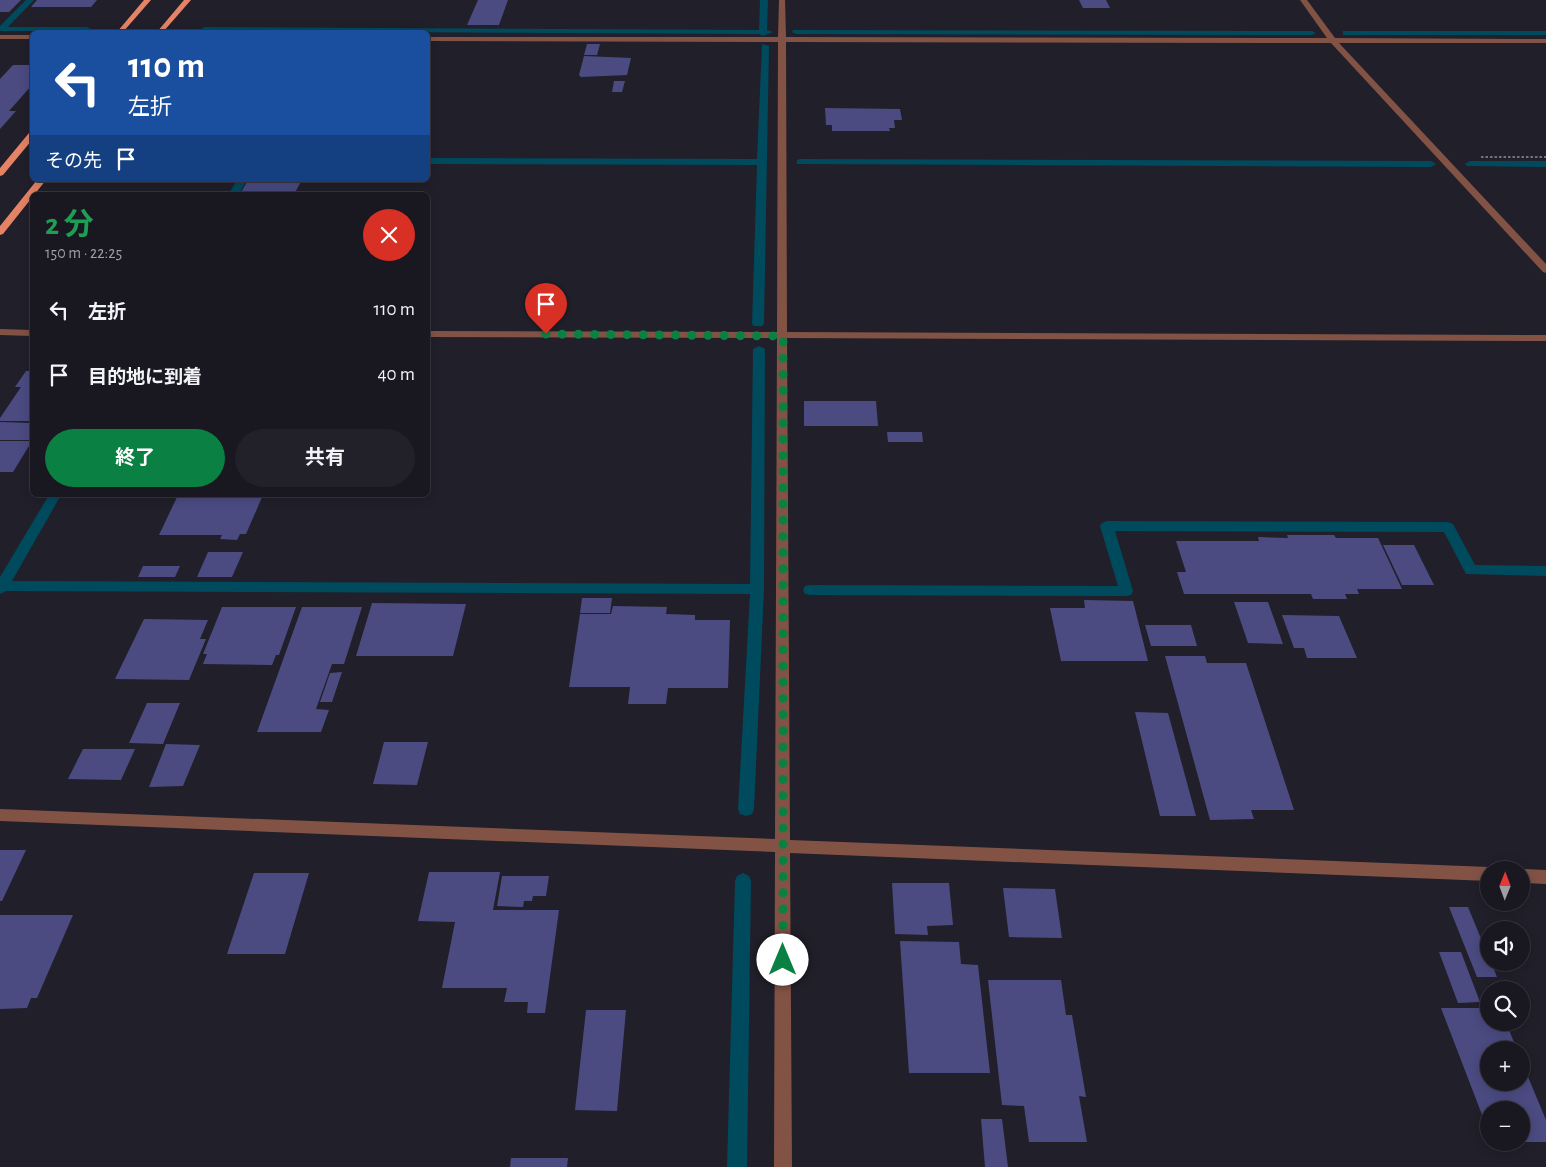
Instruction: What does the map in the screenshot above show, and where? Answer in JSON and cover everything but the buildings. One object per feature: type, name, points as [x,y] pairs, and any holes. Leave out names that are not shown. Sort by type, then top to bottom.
[{"type":"main road","points":[[122,30],[148,0]]},
{"type":"main road","points":[[162,30],[188,0]]},
{"type":"main road","points":[[0,172],[30,137]]},
{"type":"main road","points":[[32,192],[40,182]]},
{"type":"main road","points":[[0,232],[30,195]]},
{"type":"street","points":[[782,0],[783,1167]]},
{"type":"street","points":[[1303,0],[1333,41],[1546,270]]},
{"type":"street","points":[[0,37],[30,38]]},
{"type":"street","points":[[430,39],[1546,41]]},
{"type":"street","points":[[0,332],[30,333]]},
{"type":"street","points":[[430,334],[1546,338]]},
{"type":"street","points":[[0,815],[1480,874]]},
{"type":"street","points":[[1530,876],[1546,877]]},
{"type":"path","points":[[1441,157],[1546,157]]},
{"type":"waterway","points":[[30,0],[1,29],[87,29]]},
{"type":"waterway","points":[[763,32],[764,0]]},
{"type":"waterway","points":[[205,29],[393,30]]},
{"type":"waterway","points":[[430,30],[763,32]]},
{"type":"waterway","points":[[763,32],[769,32]]},
{"type":"waterway","points":[[796,32],[1312,33]]},
{"type":"waterway","points":[[1346,33],[1546,33]]},
{"type":"waterway","points":[[758,324],[765,46]]},
{"type":"waterway","points":[[430,161],[762,162]]},
{"type":"waterway","points":[[800,162],[1431,164]]},
{"type":"waterway","points":[[1470,164],[1546,164]]},
{"type":"waterway","points":[[235,192],[241,182]]},
{"type":"waterway","points":[[757,589],[759,349]]},
{"type":"waterway","points":[[2,586],[54,497]]},
{"type":"waterway","points":[[810,590],[1126,591],[1107,526],[1448,527],[1471,570],[1546,571]]},
{"type":"waterway","points":[[2,586],[757,589]]},
{"type":"waterway","points":[[746,809],[757,589]]},
{"type":"waterway","points":[[737,1167],[743,881]]},
{"type":"route","points":[[546,334],[783,336],[783,960]]}]
